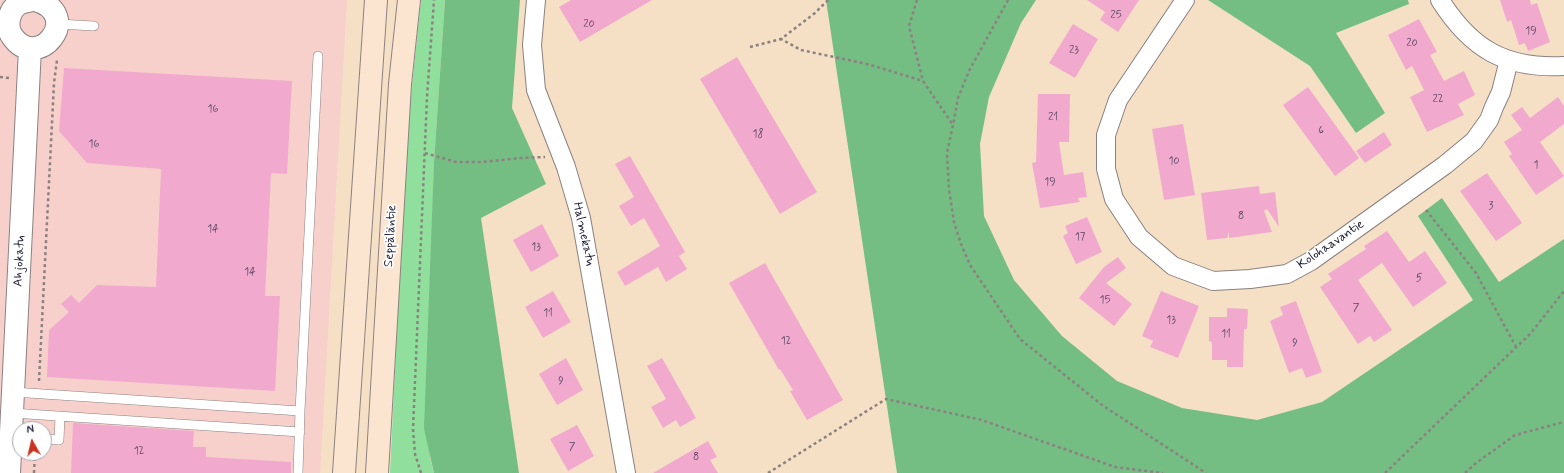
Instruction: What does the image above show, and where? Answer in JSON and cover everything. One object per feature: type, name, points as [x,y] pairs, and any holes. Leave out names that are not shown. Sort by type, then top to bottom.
[{"type":"main road","points":[[344,473],[376,0]]},
{"type":"main road","name":"Seppäläntie","points":[[377,473],[400,84],[409,0]]},
{"type":"street","points":[[32,0],[19,4],[4,22],[10,34],[17,43],[30,48],[44,46],[49,42],[54,37],[58,24],[55,14],[46,3],[36,0]]},
{"type":"street","name":"Halmekatu","points":[[536,0],[532,45],[536,90],[562,157],[581,218],[626,473]]},
{"type":"street","name":"Kolohaavantie","points":[[1185,0],[1118,100],[1106,135],[1106,169],[1114,199],[1139,237],[1173,266],[1213,281],[1250,279],[1287,274],[1310,261],[1445,165],[1474,141],[1489,120],[1501,92],[1509,60]]},
{"type":"street","points":[[1440,0],[1450,16],[1471,39],[1491,54],[1515,63],[1546,67],[1564,66]]},
{"type":"street","name":"Ahjokatu","points":[[14,421],[12,403],[30,48]]},
{"type":"street","name":"Ahjokatu","points":[[9,473],[12,456]]},
{"type":"lane","points":[[58,24],[94,26]]},
{"type":"lane","points":[[298,473],[318,56]]},
{"type":"lane","points":[[12,403],[38,394],[300,410]]},
{"type":"lane","points":[[12,403],[60,417],[300,432]]},
{"type":"lane","points":[[52,440],[59,440],[60,417]]},
{"type":"path","points":[[421,473],[415,454],[413,428],[425,154],[434,0]]},
{"type":"path","points":[[750,47],[781,39],[815,13],[828,0]]},
{"type":"path","points":[[917,0],[910,26],[923,81],[953,125]]},
{"type":"path","points":[[1008,0],[969,71],[958,98],[948,153],[949,189],[954,222],[960,244],[970,265],[1020,339],[1102,405],[1206,473]]},
{"type":"path","points":[[781,39],[801,50],[866,64],[923,81]]},
{"type":"path","points":[[38,394],[56,62],[59,57]]},
{"type":"path","points":[[425,154],[456,162],[482,162],[520,158],[562,157]]},
{"type":"path","points":[[1426,210],[1476,273],[1516,347]]},
{"type":"path","points":[[1385,473],[1531,333],[1564,291]]},
{"type":"path","points":[[768,473],[886,399],[982,420],[1115,467],[1163,473]]},
{"type":"path","points":[[1465,473],[1476,463],[1515,435],[1564,422]]},
{"type":"path","points":[[34,473],[35,461]]},
{"type":"shaded area","points":[[0,0],[347,0],[320,473],[0,473]]},
{"type":"green space","points":[[421,0],[445,0],[434,162],[430,457],[434,473],[390,473],[406,143]]},
{"type":"green space","points":[[445,0],[520,0],[512,108],[546,184],[481,218],[519,473],[434,473],[424,429],[434,162]]},
{"type":"green space","points":[[826,0],[1036,0],[1021,23],[989,97],[980,144],[984,216],[1014,280],[1062,336],[1117,381],[1182,408],[1257,420],[1322,402],[1473,300],[1418,216],[1442,198],[1499,282],[1564,239],[1564,473],[897,473]]},
{"type":"green space","points":[[1208,0],[1408,0],[1409,4],[1336,33],[1385,113],[1356,133],[1310,66]]},
{"type":"building","points":[[571,0],[652,0],[580,42],[559,7]]},
{"type":"building","points":[[1087,0],[1139,0],[1118,32],[1100,20],[1105,12]]},
{"type":"building","points":[[1500,0],[1530,0],[1531,5],[1537,3],[1550,42],[1528,51],[1525,43],[1519,45],[1511,20],[1507,22]]},
{"type":"building","points":[[1419,19],[1437,52],[1430,55],[1444,81],[1464,71],[1475,95],[1458,104],[1464,115],[1427,132],[1410,97],[1424,90],[1412,66],[1406,70],[1388,35]]},
{"type":"building","points":[[1073,24],[1098,39],[1075,78],[1049,63]]},
{"type":"building","points":[[737,57],[817,192],[780,214],[700,79]]},
{"type":"building","points":[[64,68],[292,81],[287,174],[271,173],[265,296],[280,296],[275,391],[47,377],[49,330],[69,312],[61,304],[71,295],[79,303],[97,285],[156,287],[161,169],[87,163],[59,131]]},
{"type":"building","points":[[1308,87],[1359,158],[1335,176],[1283,105]]},
{"type":"building","points":[[1038,94],[1070,94],[1069,142],[1059,142],[1064,175],[1083,172],[1087,197],[1078,198],[1080,202],[1040,208],[1032,163],[1036,162]]},
{"type":"building","points":[[1558,97],[1564,106],[1564,124],[1540,142],[1564,176],[1536,195],[1509,156],[1512,154],[1504,142],[1522,130],[1511,115],[1522,107],[1530,118]]},
{"type":"building","points":[[1183,124],[1195,195],[1164,200],[1152,129]]},
{"type":"building","points":[[1384,132],[1392,145],[1365,163],[1356,151]]},
{"type":"building","points":[[630,156],[685,252],[679,256],[687,269],[666,282],[658,267],[625,286],[617,272],[660,246],[644,218],[631,226],[619,206],[634,197],[615,164]]},
{"type":"building","points":[[1487,173],[1522,223],[1496,241],[1460,191]]},
{"type":"building","points":[[1259,186],[1260,194],[1275,192],[1279,227],[1267,209],[1264,211],[1272,232],[1229,238],[1229,232],[1227,238],[1207,240],[1201,193]]},
{"type":"building","points":[[1087,217],[1102,252],[1076,264],[1063,236],[1068,233],[1065,226]]},
{"type":"building","points":[[542,224],[559,256],[531,272],[513,240]]},
{"type":"building","points":[[1387,231],[1409,262],[1425,251],[1447,283],[1413,307],[1382,263],[1358,280],[1392,330],[1374,342],[1370,336],[1358,344],[1320,287],[1332,279],[1328,274],[1366,249],[1364,246]]},
{"type":"building","points":[[1118,257],[1126,268],[1106,283],[1132,304],[1114,326],[1079,298],[1104,267]]},
{"type":"building","points":[[765,263],[843,400],[807,420],[790,391],[793,390],[780,369],[779,370],[729,283]]},
{"type":"building","points":[[553,291],[571,322],[543,338],[525,307]]},
{"type":"building","points":[[1161,291],[1199,306],[1178,358],[1150,347],[1153,341],[1142,336]]},
{"type":"building","points":[[1296,301],[1322,372],[1306,378],[1302,368],[1289,373],[1270,321],[1283,315],[1280,307]]},
{"type":"building","points":[[1227,308],[1248,309],[1247,329],[1244,329],[1243,367],[1227,367],[1227,360],[1212,360],[1212,342],[1209,341],[1209,317],[1227,317]]},
{"type":"building","points":[[566,358],[583,390],[557,405],[539,374]]},
{"type":"building","points":[[662,358],[696,418],[680,427],[676,420],[663,428],[651,407],[666,399],[647,366]]},
{"type":"building","points":[[73,423],[194,431],[193,447],[206,447],[206,457],[291,462],[291,473],[71,473]]},
{"type":"building","points":[[577,425],[594,456],[568,471],[550,439]]},
{"type":"building","points":[[708,441],[717,457],[710,460],[718,473],[653,473]]}]
